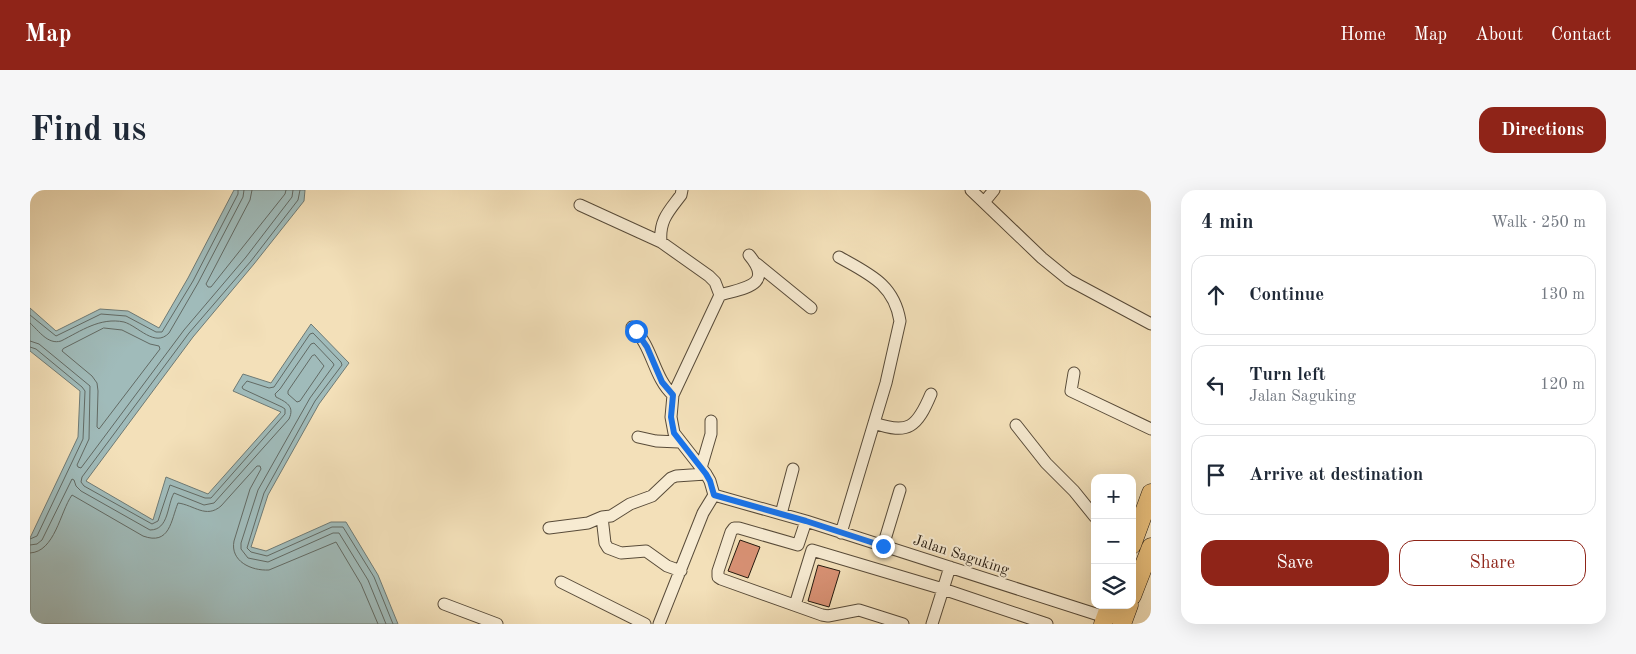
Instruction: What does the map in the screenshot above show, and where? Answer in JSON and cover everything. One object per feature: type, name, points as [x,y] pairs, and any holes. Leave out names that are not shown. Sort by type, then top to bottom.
[{"type":"main road","points":[[1136,535],[1151,493]]},
{"type":"main road","points":[[1136,586],[1151,547]]},
{"type":"main road","points":[[1122,624],[1128,609]]},
{"type":"street","points":[[661,242],[660,227],[681,195],[682,190]]},
{"type":"street","points":[[971,190],[985,201],[1042,258],[1068,280],[1151,324]]},
{"type":"street","points":[[985,201],[994,190]]},
{"type":"street","points":[[580,204],[661,242],[709,276],[715,282],[720,295],[673,395],[672,425],[679,442],[710,481],[714,495],[703,513],[659,624]]},
{"type":"street","points":[[749,255],[757,264],[811,308]]},
{"type":"street","points":[[839,257],[879,280],[888,289],[898,312],[899,328],[886,383],[841,534]]},
{"type":"street","points":[[720,295],[752,286],[757,282],[759,277],[757,264]]},
{"type":"street","points":[[632,327],[647,347],[665,388],[673,395]]},
{"type":"street","points":[[1074,373],[1071,385],[1072,391],[1151,429]]},
{"type":"street","points":[[874,424],[895,430],[906,428],[914,423],[920,415],[930,394]]},
{"type":"street","points":[[703,471],[711,434],[711,421]]},
{"type":"street","points":[[1016,425],[1046,463],[1074,491],[1091,512]]},
{"type":"street","points":[[638,437],[656,441],[679,442]]},
{"type":"street","points":[[781,514],[793,469]]},
{"type":"street","points":[[549,528],[588,522],[611,516],[630,504],[652,496],[671,478],[703,471]]},
{"type":"street","points":[[883,546],[900,490]]},
{"type":"street","name":"Jalan Saguking","points":[[714,495],[806,521],[841,534],[1106,616]]},
{"type":"street","points":[[602,518],[604,543],[608,548],[621,553],[646,551],[667,566],[681,571]]},
{"type":"street","points":[[798,546],[806,521]]},
{"type":"street","points":[[903,624],[864,611],[853,611],[828,616],[721,579],[718,576],[718,571],[731,532],[734,528],[739,528],[943,589],[1047,624]]},
{"type":"street","points":[[794,605],[812,550]]},
{"type":"street","points":[[932,624],[950,567]]},
{"type":"street","points":[[561,582],[645,624]]},
{"type":"street","points":[[444,604],[497,624]]},
{"type":"water","points":[[234,190],[305,190],[304,201],[193,337],[86,481],[153,520],[166,477],[208,494],[281,412],[233,391],[243,374],[271,383],[311,324],[349,363],[319,404],[268,495],[251,547],[266,551],[331,522],[346,522],[378,575],[398,624],[30,624],[30,538],[78,437],[80,391],[30,351],[30,308],[56,331],[100,309],[128,311],[159,328],[188,278]]},
{"type":"building","points":[[740,540],[760,547],[748,578],[728,571]]},
{"type":"building","points":[[818,565],[840,571],[829,607],[808,601]]},
{"type":"route","points":[[636,331],[647,347],[665,388],[673,395],[671,417],[674,433],[679,442],[706,474],[714,495],[806,521],[841,534],[883,546]]}]
